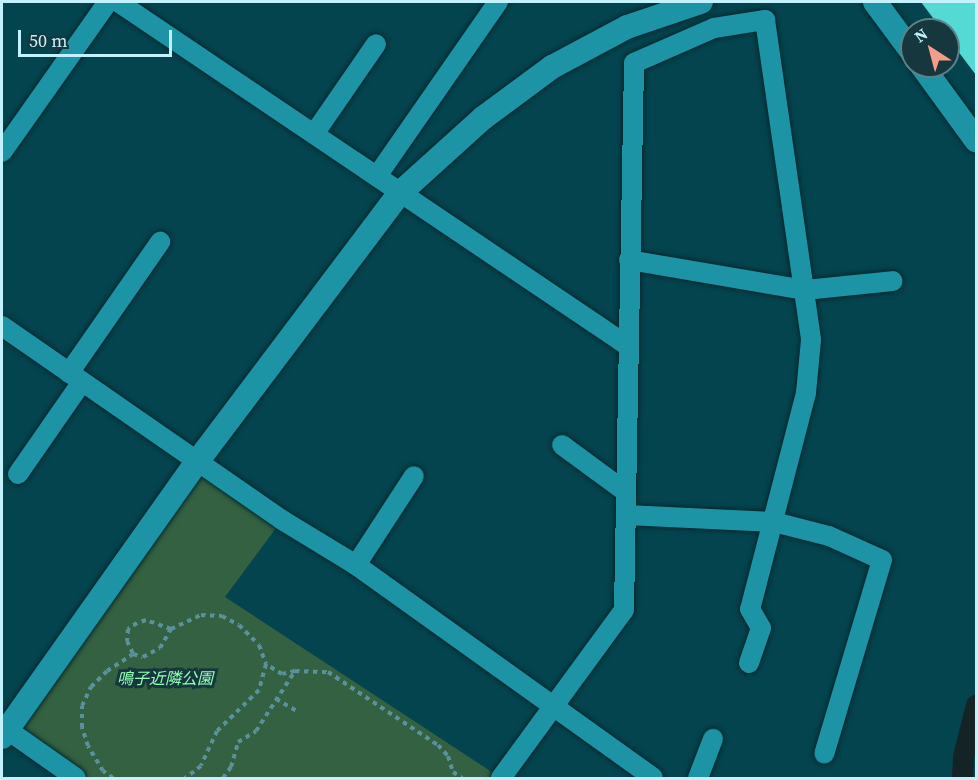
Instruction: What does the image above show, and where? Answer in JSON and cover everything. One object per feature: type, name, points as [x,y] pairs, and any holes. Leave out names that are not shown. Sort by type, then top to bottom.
[{"type":"street","points":[[2,152],[108,2]]},
{"type":"street","points":[[118,2],[628,346]]},
{"type":"street","points":[[377,176],[498,2]]},
{"type":"street","points":[[76,778],[3,731],[197,462],[400,192],[483,118],[552,66],[627,27],[701,2]]},
{"type":"street","points":[[875,2],[900,36]]},
{"type":"street","points":[[501,778],[624,610],[634,63],[714,28],[765,20],[811,340],[806,393],[750,609],[761,628],[749,663]]},
{"type":"street","points":[[314,134],[376,44]]},
{"type":"street","points":[[931,78],[976,140]]},
{"type":"street","points":[[18,474],[160,242]]},
{"type":"street","points":[[629,260],[805,290],[893,281]]},
{"type":"street","points":[[2,326],[197,462],[356,565],[653,778]]},
{"type":"street","points":[[562,445],[626,492]]},
{"type":"street","points":[[356,565],[414,476]]},
{"type":"street","points":[[626,515],[774,522],[829,536],[882,560],[824,754]]},
{"type":"street","points":[[698,778],[713,738]]},
{"type":"path","points":[[113,778],[103,771],[88,746],[82,727],[82,706],[91,687],[107,670],[132,654],[143,657],[160,648],[171,629],[201,615],[222,616],[239,625],[259,645],[266,664],[259,690],[217,731],[201,766],[185,778]]},
{"type":"path","points":[[132,654],[127,635],[137,623],[146,620],[171,629]]},
{"type":"path","points":[[266,664],[282,674],[295,671],[328,672],[438,745],[448,756],[453,772],[462,778]]},
{"type":"path","points":[[223,778],[231,767],[238,742],[256,731],[295,671]]},
{"type":"path","points":[[276,699],[297,711]]},
{"type":"green space","name":"鳴子近隣公園","points":[[197,462],[282,520],[225,597],[501,778],[76,778],[6,729]]},
{"type":"building","points":[[921,2],[976,2],[976,75],[960,54],[960,18],[933,18]]},
{"type":"waterway","points":[[962,778],[963,756],[976,705]]}]
